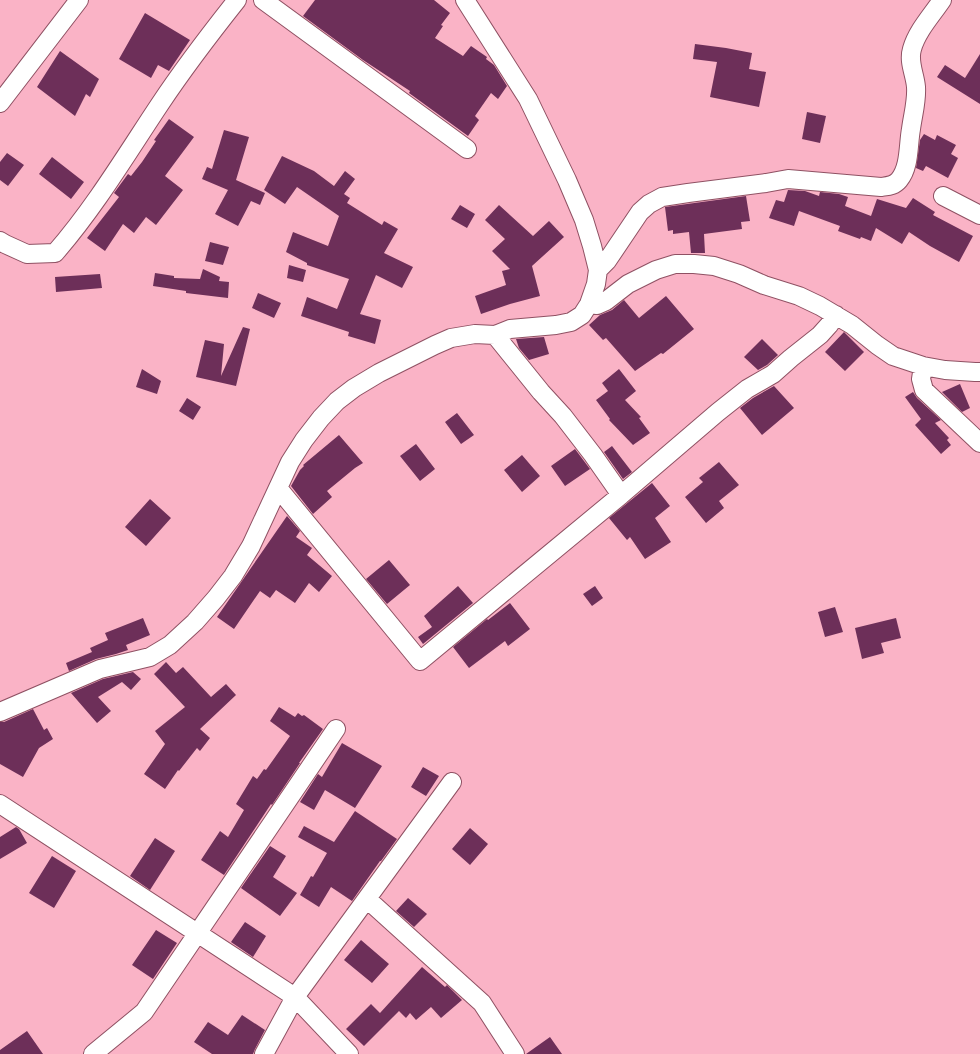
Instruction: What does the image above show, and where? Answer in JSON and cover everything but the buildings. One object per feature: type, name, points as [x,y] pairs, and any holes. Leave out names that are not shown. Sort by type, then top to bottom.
[{"type":"street","points":[[0,103],[79,0]]},
{"type":"street","points":[[0,241],[27,254],[55,253],[116,172],[160,104],[201,46],[237,0]]},
{"type":"street","points":[[263,0],[466,149]]},
{"type":"street","points":[[0,712],[100,669],[150,657],[170,645],[195,622],[233,576],[251,546],[290,462],[304,440],[337,401],[354,388],[379,373],[451,338],[475,334],[495,335],[510,330],[556,325],[571,322],[582,315],[589,304],[596,284],[598,270],[580,212],[532,107],[465,0]]},
{"type":"street","points":[[598,270],[607,261],[640,212],[649,204],[662,197],[788,179],[881,186],[890,186],[898,182],[908,159],[911,128],[916,107],[916,86],[911,62],[911,50],[915,39],[942,0]]},
{"type":"street","points":[[943,196],[980,215]]},
{"type":"street","points":[[589,304],[597,305],[628,284],[656,270],[676,264],[714,266],[798,296],[836,315],[893,356],[922,366],[945,370],[980,372]]},
{"type":"street","points":[[278,488],[420,661],[746,389],[773,374],[820,335],[836,315]]},
{"type":"street","points":[[495,335],[563,416],[621,495]]},
{"type":"street","points":[[922,366],[921,379],[924,390],[980,442]]},
{"type":"street","points":[[94,1054],[144,1012],[336,729]]},
{"type":"street","points":[[264,1054],[296,997],[452,782]]},
{"type":"street","points":[[0,804],[296,997],[349,1054]]},
{"type":"street","points":[[367,899],[482,1003],[515,1054]]}]
